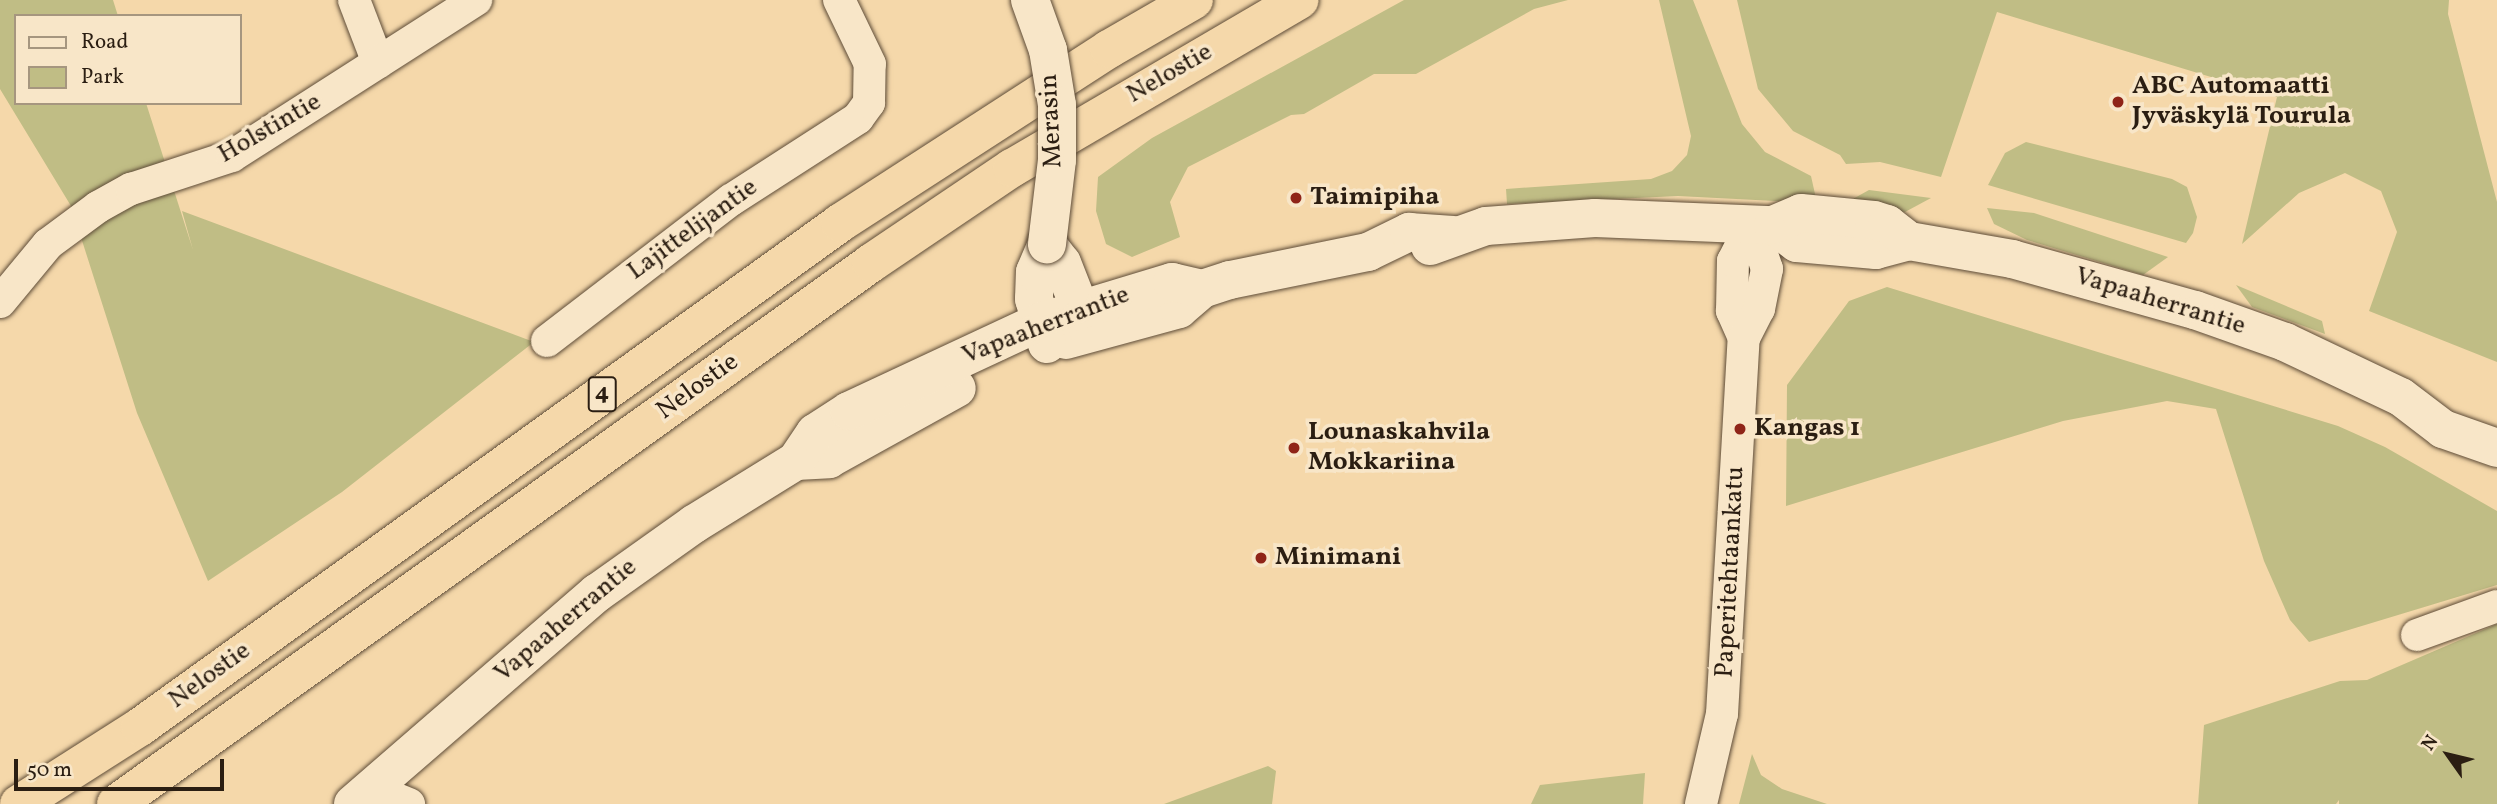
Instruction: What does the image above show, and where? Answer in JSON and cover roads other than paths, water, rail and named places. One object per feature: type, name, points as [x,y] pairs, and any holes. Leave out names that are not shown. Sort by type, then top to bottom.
[{"type":"highway","name":"Nelostie","points":[[19,804],[140,727],[840,223],[1109,49],[1194,0]]},
{"type":"highway","name":"Nelostie","points":[[133,798],[871,263],[1012,168],[1299,0]]},
{"type":"street","points":[[354,0],[378,63]]},
{"type":"street","name":"Holstintie","points":[[0,302],[29,264],[75,222],[131,189],[232,156],[476,0]]},
{"type":"street","name":"Lajittelijantie","points":[[547,341],[731,200],[845,128],[869,103],[873,86],[870,64],[839,0]]},
{"type":"street","name":"Merasin","points":[[1030,0],[1048,50],[1057,105],[1057,160],[1047,244],[1035,272],[1044,334]]},
{"type":"street","name":"Vapaaherrantie","points":[[366,799],[554,628],[627,570],[796,461],[815,433],[849,411],[1086,320],[1171,282],[1202,289],[1368,252],[1412,255],[1453,234],[1486,226],[1595,218],[1763,224],[1797,243],[1876,250],[1909,241],[2087,278],[2195,310],[2285,342],[2401,397],[2455,410],[2497,447]]},
{"type":"street","name":"Paperitehtaankatu","points":[[1701,804],[1722,714],[1744,338],[1759,309],[1767,268],[1763,224]]},
{"type":"street","points":[[1047,244],[1062,263],[1086,320]]},
{"type":"street","points":[[2417,635],[2497,606]]},
{"type":"street","points":[[366,799],[409,804]]},
{"type":"place","name":"ABC Automaatti Jyväskylä Tourula","points":[[2118,102]]},
{"type":"place","name":"Taimipiha","points":[[1296,198]]},
{"type":"place","name":"Kangas 1","points":[[1740,429]]},
{"type":"place","name":"Lounaskahvila Mokkariina","points":[[1294,448]]},
{"type":"place","name":"Minimani","points":[[1261,558]]}]
